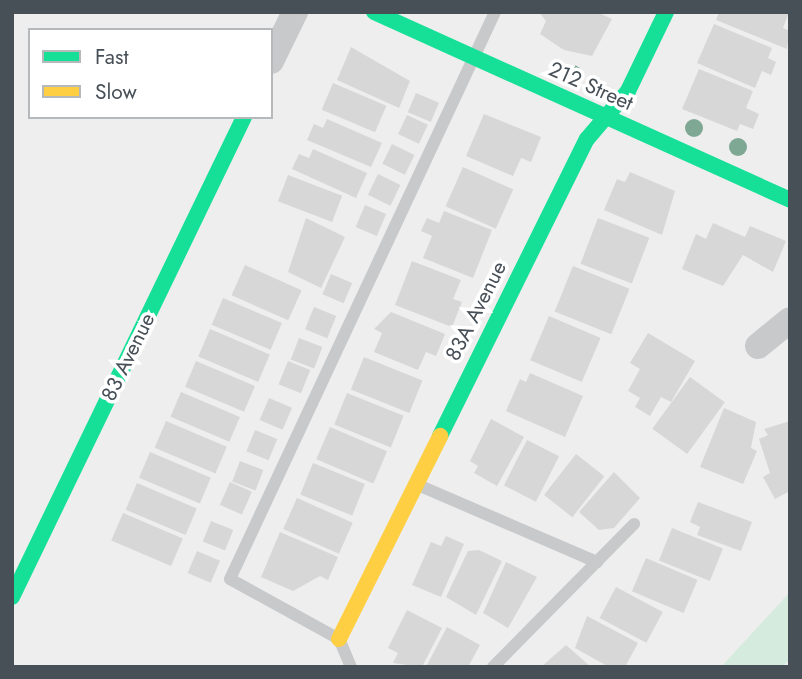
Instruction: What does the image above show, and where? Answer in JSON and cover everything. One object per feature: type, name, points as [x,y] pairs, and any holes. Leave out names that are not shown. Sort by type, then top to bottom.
[{"type":"street","points":[[273,57],[295,12]]},
{"type":"street","name":"212 Street","points":[[374,12],[608,115],[790,200]]},
{"type":"street","name":"83A Avenue","points":[[339,639],[587,139],[628,91],[666,12]]},
{"type":"street","name":"83 Avenue","points":[[12,597],[243,119]]},
{"type":"street","points":[[758,346],[790,320]]},
{"type":"lane","points":[[351,667],[339,639],[230,579],[495,12]]},
{"type":"lane","points":[[415,483],[597,562]]},
{"type":"lane","points":[[494,667],[634,524]]},
{"type":"green space","points":[[790,592],[790,659],[782,667],[721,667]]},
{"type":"building","points":[[539,12],[597,12],[612,19],[592,56],[564,50],[540,34],[546,21]]},
{"type":"building","points":[[719,12],[789,12],[783,28],[790,31],[787,49],[716,20]]},
{"type":"building","points":[[714,24],[772,48],[768,58],[776,62],[771,75],[762,71],[755,88],[697,63]]},
{"type":"building","points":[[351,47],[410,81],[399,108],[337,80]]},
{"type":"building","points":[[699,69],[753,91],[746,108],[759,114],[753,129],[740,124],[737,131],[682,109]]},
{"type":"building","points":[[333,83],[386,106],[375,132],[322,110]]},
{"type":"building","points":[[416,93],[439,103],[431,122],[408,112]]},
{"type":"building","points":[[484,114],[541,137],[531,162],[521,158],[513,176],[466,156]]},
{"type":"building","points":[[407,115],[428,125],[419,144],[398,134]]},
{"type":"building","points":[[327,119],[382,143],[371,167],[307,140],[314,124],[323,128]]},
{"type":"building","points":[[392,144],[414,155],[405,175],[382,164]]},
{"type":"building","points":[[313,149],[367,173],[356,198],[292,169],[299,154],[309,158]]},
{"type":"building","points":[[463,167],[513,189],[496,229],[446,206]]},
{"type":"building","points":[[630,172],[675,191],[662,235],[604,210],[617,179],[625,182]]},
{"type":"building","points":[[378,174],[400,185],[390,206],[368,195]]},
{"type":"building","points":[[288,175],[342,196],[332,222],[278,201]]},
{"type":"building","points":[[365,205],[386,214],[377,236],[356,227]]},
{"type":"building","points":[[444,211],[492,230],[473,278],[423,258],[432,236],[421,231],[427,218],[439,223]]},
{"type":"building","points":[[306,218],[345,237],[321,288],[288,272]]},
{"type":"building","points":[[598,218],[649,238],[632,283],[580,264]]},
{"type":"building","points":[[713,223],[745,237],[750,226],[786,241],[773,272],[743,255],[723,286],[682,269],[696,234],[706,239]]},
{"type":"building","points":[[412,261],[461,280],[453,299],[462,302],[452,327],[395,305]]},
{"type":"building","points":[[245,265],[302,290],[288,320],[232,295]]},
{"type":"building","points":[[573,266],[630,289],[611,334],[555,311]]},
{"type":"building","points":[[331,274],[352,283],[344,303],[322,294]]},
{"type":"building","points":[[223,298],[282,323],[271,350],[212,325]]},
{"type":"building","points":[[314,307],[336,316],[327,338],[305,329]]},
{"type":"building","points":[[391,312],[445,334],[436,356],[426,352],[418,370],[374,352],[382,333],[374,329]]},
{"type":"building","points":[[549,316],[601,338],[582,382],[530,360]]},
{"type":"building","points":[[210,329],[270,354],[258,382],[198,357]]},
{"type":"building","points":[[648,333],[695,361],[671,402],[661,397],[650,416],[635,407],[640,398],[628,391],[640,369],[630,363]]},
{"type":"building","points":[[299,338],[322,347],[314,368],[291,359]]},
{"type":"building","points":[[364,357],[422,381],[409,413],[351,389]]},
{"type":"building","points":[[196,361],[255,386],[244,412],[185,387]]},
{"type":"building","points":[[288,361],[310,370],[301,393],[279,384]]},
{"type":"building","points":[[530,373],[583,396],[565,437],[506,411],[520,379],[526,382]]},
{"type":"building","points":[[690,377],[725,402],[687,454],[652,429]]},
{"type":"building","points":[[181,392],[240,417],[229,442],[170,417]]},
{"type":"building","points":[[347,393],[404,416],[391,447],[334,425]]},
{"type":"building","points":[[269,398],[292,408],[283,430],[260,420]]},
{"type":"building","points":[[724,408],[756,422],[751,448],[757,451],[743,484],[700,467]]},
{"type":"building","points":[[491,419],[524,437],[497,486],[474,473],[478,466],[470,461]]},
{"type":"building","points":[[166,421],[227,447],[215,473],[155,448]]},
{"type":"building","points":[[790,421],[790,491],[775,499],[763,477],[770,473],[759,439],[768,435],[764,429]]},
{"type":"building","points":[[330,427],[387,451],[373,483],[316,459]]},
{"type":"building","points":[[255,430],[277,439],[269,460],[246,451]]},
{"type":"building","points":[[527,440],[559,456],[536,502],[504,485]]},
{"type":"building","points":[[150,452],[211,478],[200,504],[139,478]]},
{"type":"building","points":[[576,454],[604,476],[572,517],[544,495]]},
{"type":"building","points":[[240,461],[263,470],[255,490],[232,482]]},
{"type":"building","points":[[313,463],[365,484],[352,516],[300,495]]},
{"type":"building","points":[[614,472],[640,498],[614,528],[599,530],[579,512]]},
{"type":"building","points":[[230,482],[252,492],[242,515],[220,505]]},
{"type":"building","points":[[137,483],[197,508],[186,535],[126,510]]},
{"type":"building","points":[[297,498],[353,523],[339,554],[283,529]]},
{"type":"building","points":[[698,502],[752,522],[741,551],[697,535],[700,527],[690,522]]},
{"type":"building","points":[[123,513],[183,538],[171,566],[111,541]]},
{"type":"building","points":[[211,521],[233,530],[225,550],[203,541]]},
{"type":"building","points":[[672,528],[723,549],[710,581],[659,560]]},
{"type":"building","points":[[280,532],[338,557],[328,580],[320,576],[293,591],[261,577]]},
{"type":"building","points":[[446,536],[464,544],[441,597],[412,585],[431,542],[441,546]]},
{"type":"building","points":[[479,550],[502,561],[476,615],[446,597],[468,551]]},
{"type":"building","points":[[197,551],[220,561],[211,583],[188,573]]},
{"type":"building","points":[[646,558],[698,580],[683,613],[632,591]]},
{"type":"building","points":[[506,562],[537,577],[508,628],[483,613]]},
{"type":"building","points":[[616,587],[663,612],[646,643],[600,618]]},
{"type":"building","points":[[407,610],[442,628],[422,667],[393,663],[398,653],[388,648]]},
{"type":"building","points":[[587,616],[638,643],[625,667],[609,667],[575,648]]},
{"type":"building","points":[[447,627],[480,645],[468,667],[426,667]]},
{"type":"building","points":[[566,645],[591,667],[541,667]]},
{"type":"traffic: fast","points":[[374,12],[790,200]]},
{"type":"traffic: fast","points":[[440,436],[587,139],[628,91],[666,12]]},
{"type":"traffic: fast","points":[[12,597],[243,119]]},
{"type":"traffic: slow","points":[[339,639],[440,436]]}]
